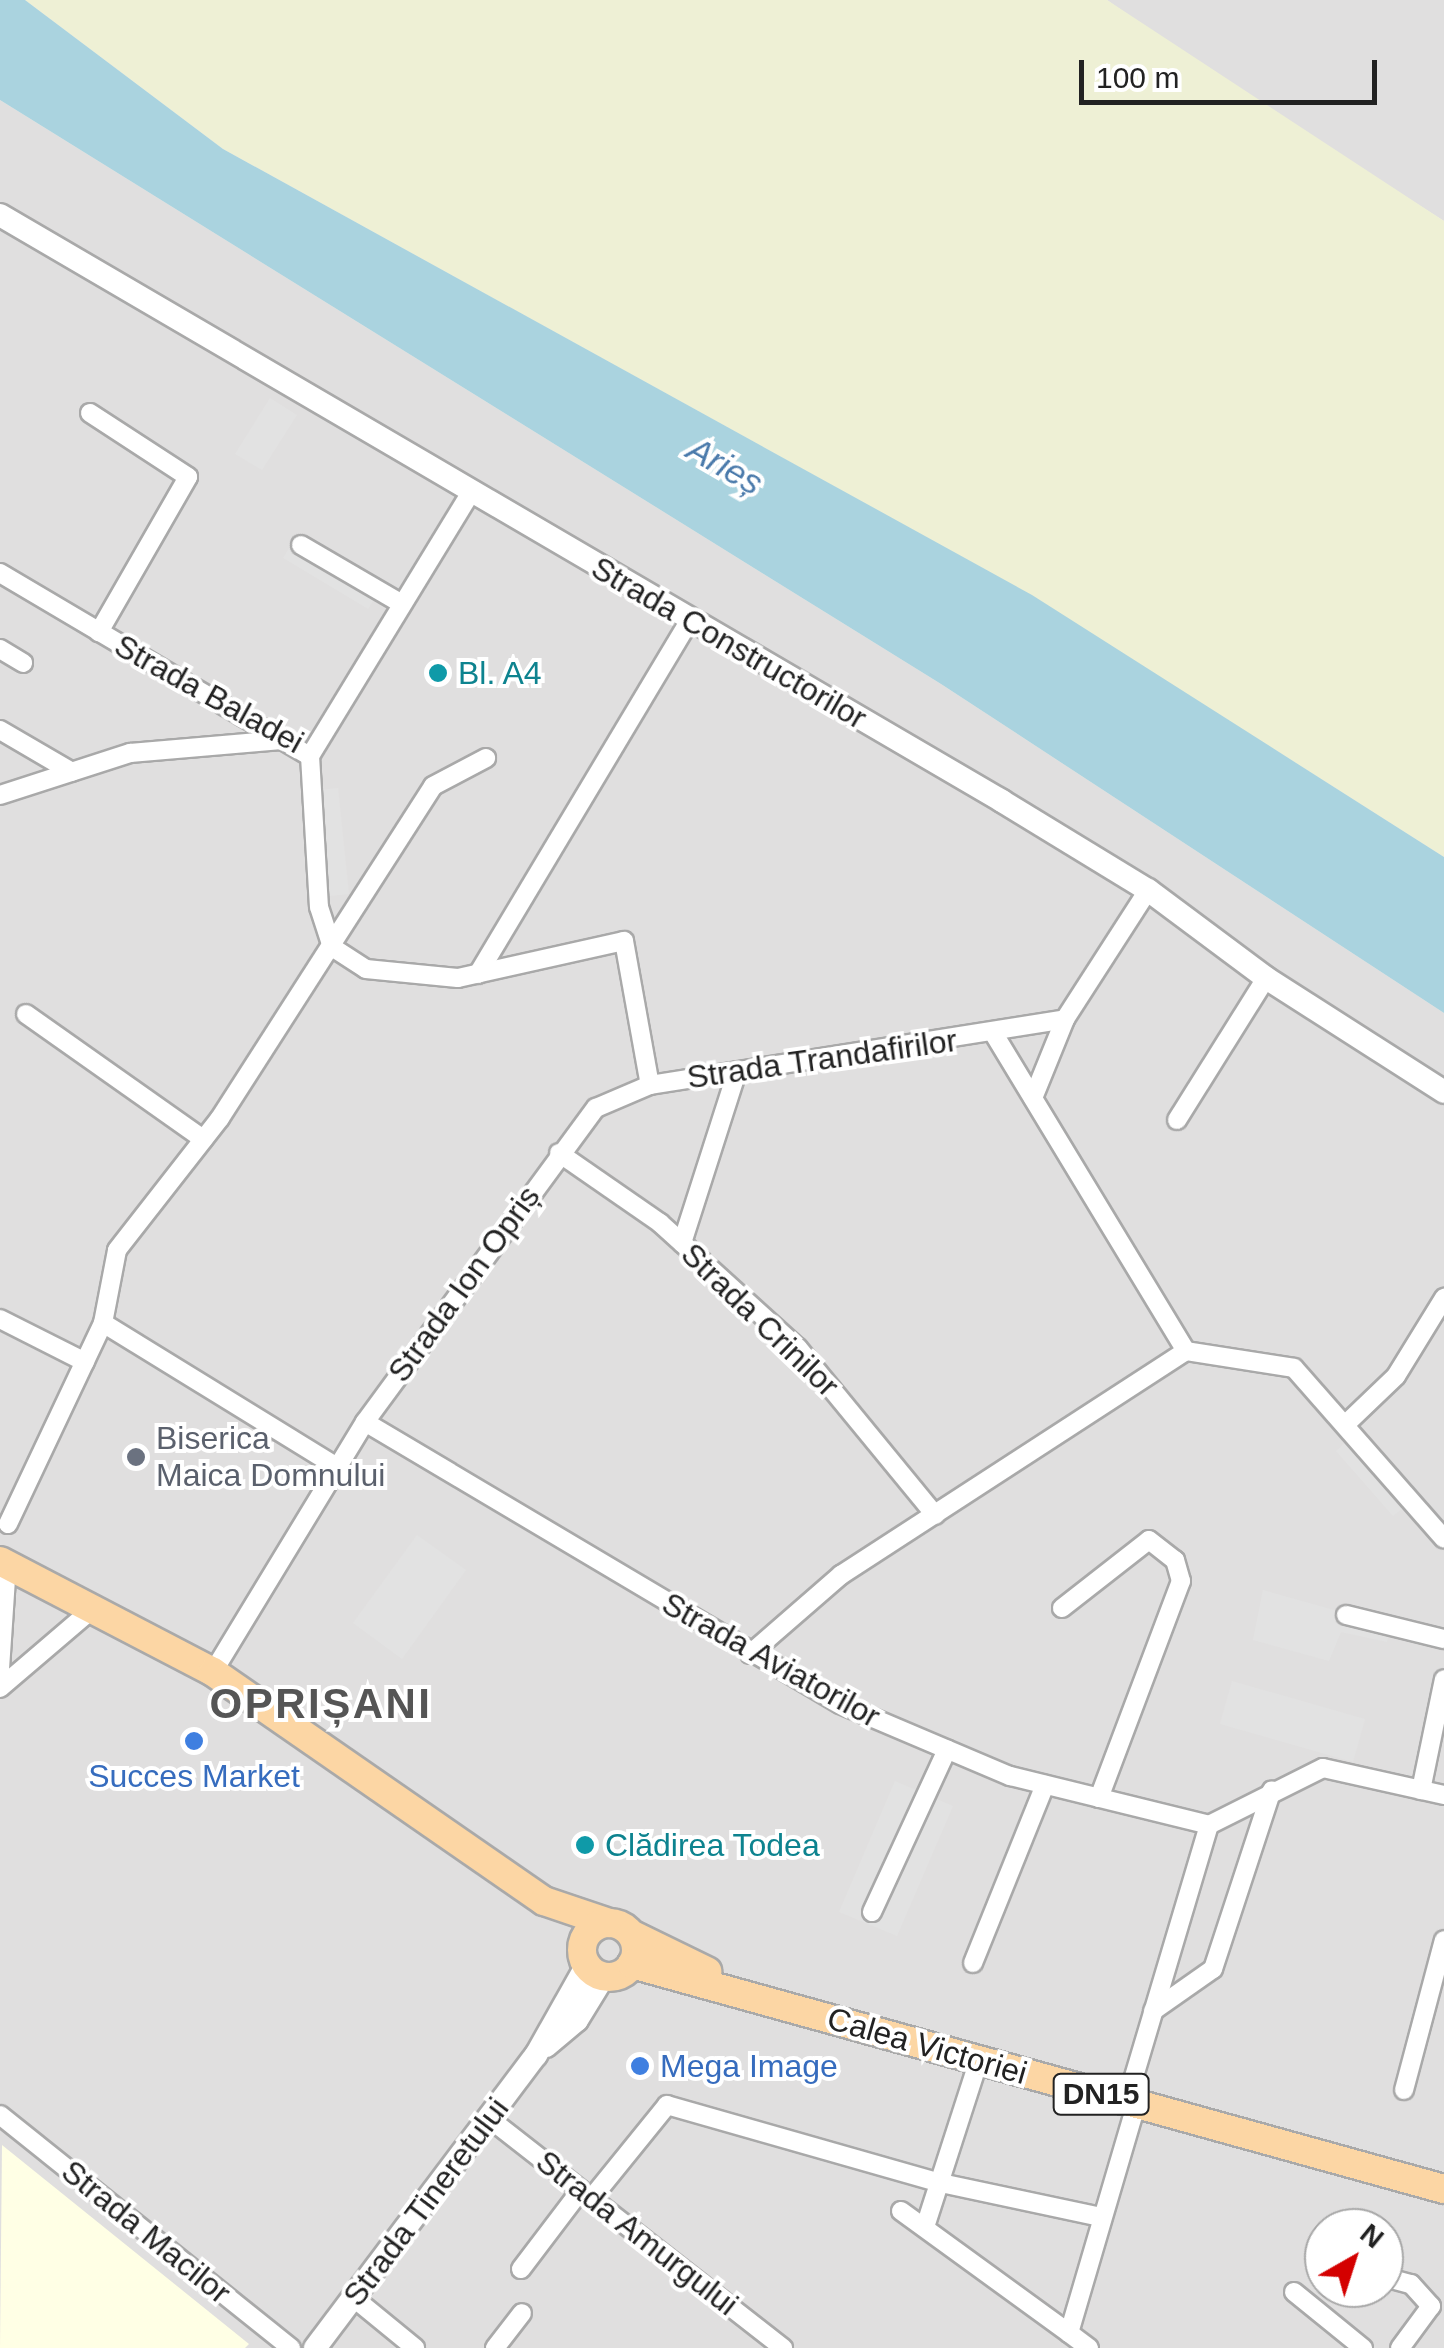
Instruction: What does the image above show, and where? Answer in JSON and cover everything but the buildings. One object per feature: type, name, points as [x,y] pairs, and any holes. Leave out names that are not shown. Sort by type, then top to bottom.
[{"type":"main road","name":"Calea Victoriei","points":[[3,1562],[96,1606],[213,1672],[544,1900],[620,1928],[758,1996]]},
{"type":"main road","name":"Calea Victoriei","points":[[544,1900],[591,1962]]},
{"type":"main road","points":[[620,1928],[632,1964],[620,1974],[591,1962],[592,1929],[620,1928]]},
{"type":"main road","name":"Calea Victoriei","points":[[632,1964],[758,1996],[978,2063],[1132,2101],[1444,2189]]},
{"type":"street","name":"Strada Constructorilor","points":[[0,215],[1148,890],[1266,978],[1444,1092]]},
{"type":"street","points":[[90,413],[188,477],[100,632]]},
{"type":"street","name":"Strada Baladei","points":[[0,574],[310,756],[470,494]]},
{"type":"street","points":[[301,546],[402,604]]},
{"type":"street","points":[[310,756],[319,907],[332,948],[366,969],[458,978],[478,974],[689,620]]},
{"type":"street","points":[[0,649],[23,663]]},
{"type":"street","points":[[0,730],[72,772]]},
{"type":"street","points":[[0,795],[130,753],[281,740]]},
{"type":"street","points":[[8,1524],[103,1323],[118,1250],[203,1139],[332,948],[433,786],[486,758]]},
{"type":"street","points":[[1033,1098],[1064,1019],[1148,890]]},
{"type":"street","name":"Strada Trandafirilor","points":[[478,974],[624,942],[650,1084]]},
{"type":"street","points":[[1176,1120],[1266,978]]},
{"type":"street","points":[[26,1014],[203,1139]]},
{"type":"street","name":"Strada Trandafirilor","points":[[559,1153],[596,1108],[650,1084],[994,1034],[1064,1019]]},
{"type":"street","name":"Strada Trandafirilor","points":[[994,1034],[1186,1351]]},
{"type":"street","points":[[682,1242],[737,1072]]},
{"type":"street","name":"Strada Crinilor","points":[[559,1153],[682,1242],[798,1348],[934,1515]]},
{"type":"street","name":"Strada Ion Opriș","points":[[213,1672],[365,1422],[559,1153]]},
{"type":"street","points":[[1348,1422],[1396,1376],[1444,1298]]},
{"type":"street","points":[[0,1318],[85,1362]]},
{"type":"street","points":[[103,1323],[338,1467]]},
{"type":"street","points":[[750,1654],[841,1575],[1186,1351],[1294,1368],[1348,1422],[1444,1539]]},
{"type":"street","name":"Strada Aviatorilor","points":[[365,1422],[840,1704],[948,1750],[1045,1785],[1208,1824]]},
{"type":"street","points":[[1062,1608],[1149,1540],[1174,1560],[1181,1581],[1099,1798]]},
{"type":"street","points":[[0,1669],[3,1562]]},
{"type":"street","points":[[0,1688],[96,1606]]},
{"type":"street","points":[[1346,1615],[1444,1640]]},
{"type":"street","points":[[1422,1790],[1444,1679]]},
{"type":"street","points":[[872,1912],[948,1750]]},
{"type":"street","points":[[1069,2333],[1153,2012],[1208,1824],[1322,1768],[1444,1795]]},
{"type":"street","points":[[973,1962],[1045,1785]]},
{"type":"street","points":[[1153,2012],[1213,1969],[1272,1790]]},
{"type":"street","points":[[1404,2090],[1444,1940]]},
{"type":"street","name":"Strada Tineretului","points":[[315,2348],[536,2055],[591,1962]]},
{"type":"street","points":[[925,2228],[978,2063]]},
{"type":"street","points":[[521,2269],[667,2106],[940,2183],[1101,2216]]},
{"type":"street","name":"Strada Macilor","points":[[0,2116],[291,2348]]},
{"type":"street","name":"Strada Amurgului","points":[[490,2119],[784,2348]]},
{"type":"street","points":[[901,2211],[1089,2348]]},
{"type":"street","points":[[1400,2348],[1431,2306],[1411,2284],[1404,2282]]},
{"type":"street","points":[[1294,2292],[1363,2348]]},
{"type":"street","points":[[354,2298],[415,2348]]},
{"type":"street","points":[[495,2348],[522,2313]]},
{"type":"shaded area","points":[[25,0],[1107,0],[1444,221],[1444,857],[1031,595],[223,149]]},
{"type":"shaded area","points":[[1107,0],[1444,0],[1444,221],[1191,60]]},
{"type":"shaded area","points":[[0,100],[941,684],[1444,1013],[1444,2348],[0,2348]]},
{"type":"shaded area","points":[[270,398],[297,415],[262,470],[235,454]]},
{"type":"shaded area","points":[[298,534],[383,585],[368,609],[283,558]]},
{"type":"shaded area","points":[[338,788],[349,894],[330,896],[318,790]]},
{"type":"shaded area","points":[[1347,1441],[1404,1507],[1393,1516],[1336,1451]]},
{"type":"shaded area","points":[[417,1535],[466,1570],[402,1659],[353,1623]]},
{"type":"shaded area","points":[[1263,1590],[1391,1626],[1387,1642],[1341,1632],[1329,1661],[1253,1640]]},
{"type":"shaded area","points":[[1232,1681],[1365,1719],[1353,1762],[1220,1724]]},
{"type":"shaded area","points":[[895,1781],[953,1806],[897,1936],[839,1912]]},
{"type":"shaded area","points":[[2,2145],[249,2344],[245,2348],[0,2348]]},
{"type":"water","name":"Arieș","points":[[0,0],[25,0],[223,149],[1032,595],[1444,857],[1444,1013],[941,684],[0,100]]},
{"type":"place","name":"Bl. A4","points":[[438,673]]},
{"type":"place","name":"Biserica Maica Domnului","points":[[136,1457]]},
{"type":"place","name":"Succes Market","points":[[194,1741]]},
{"type":"place","name":"Clădirea Todea","points":[[585,1845]]},
{"type":"place","name":"Mega Image","points":[[640,2066]]},
{"type":"district","name":"OPRIȘANI","points":[[321,1704]]}]
